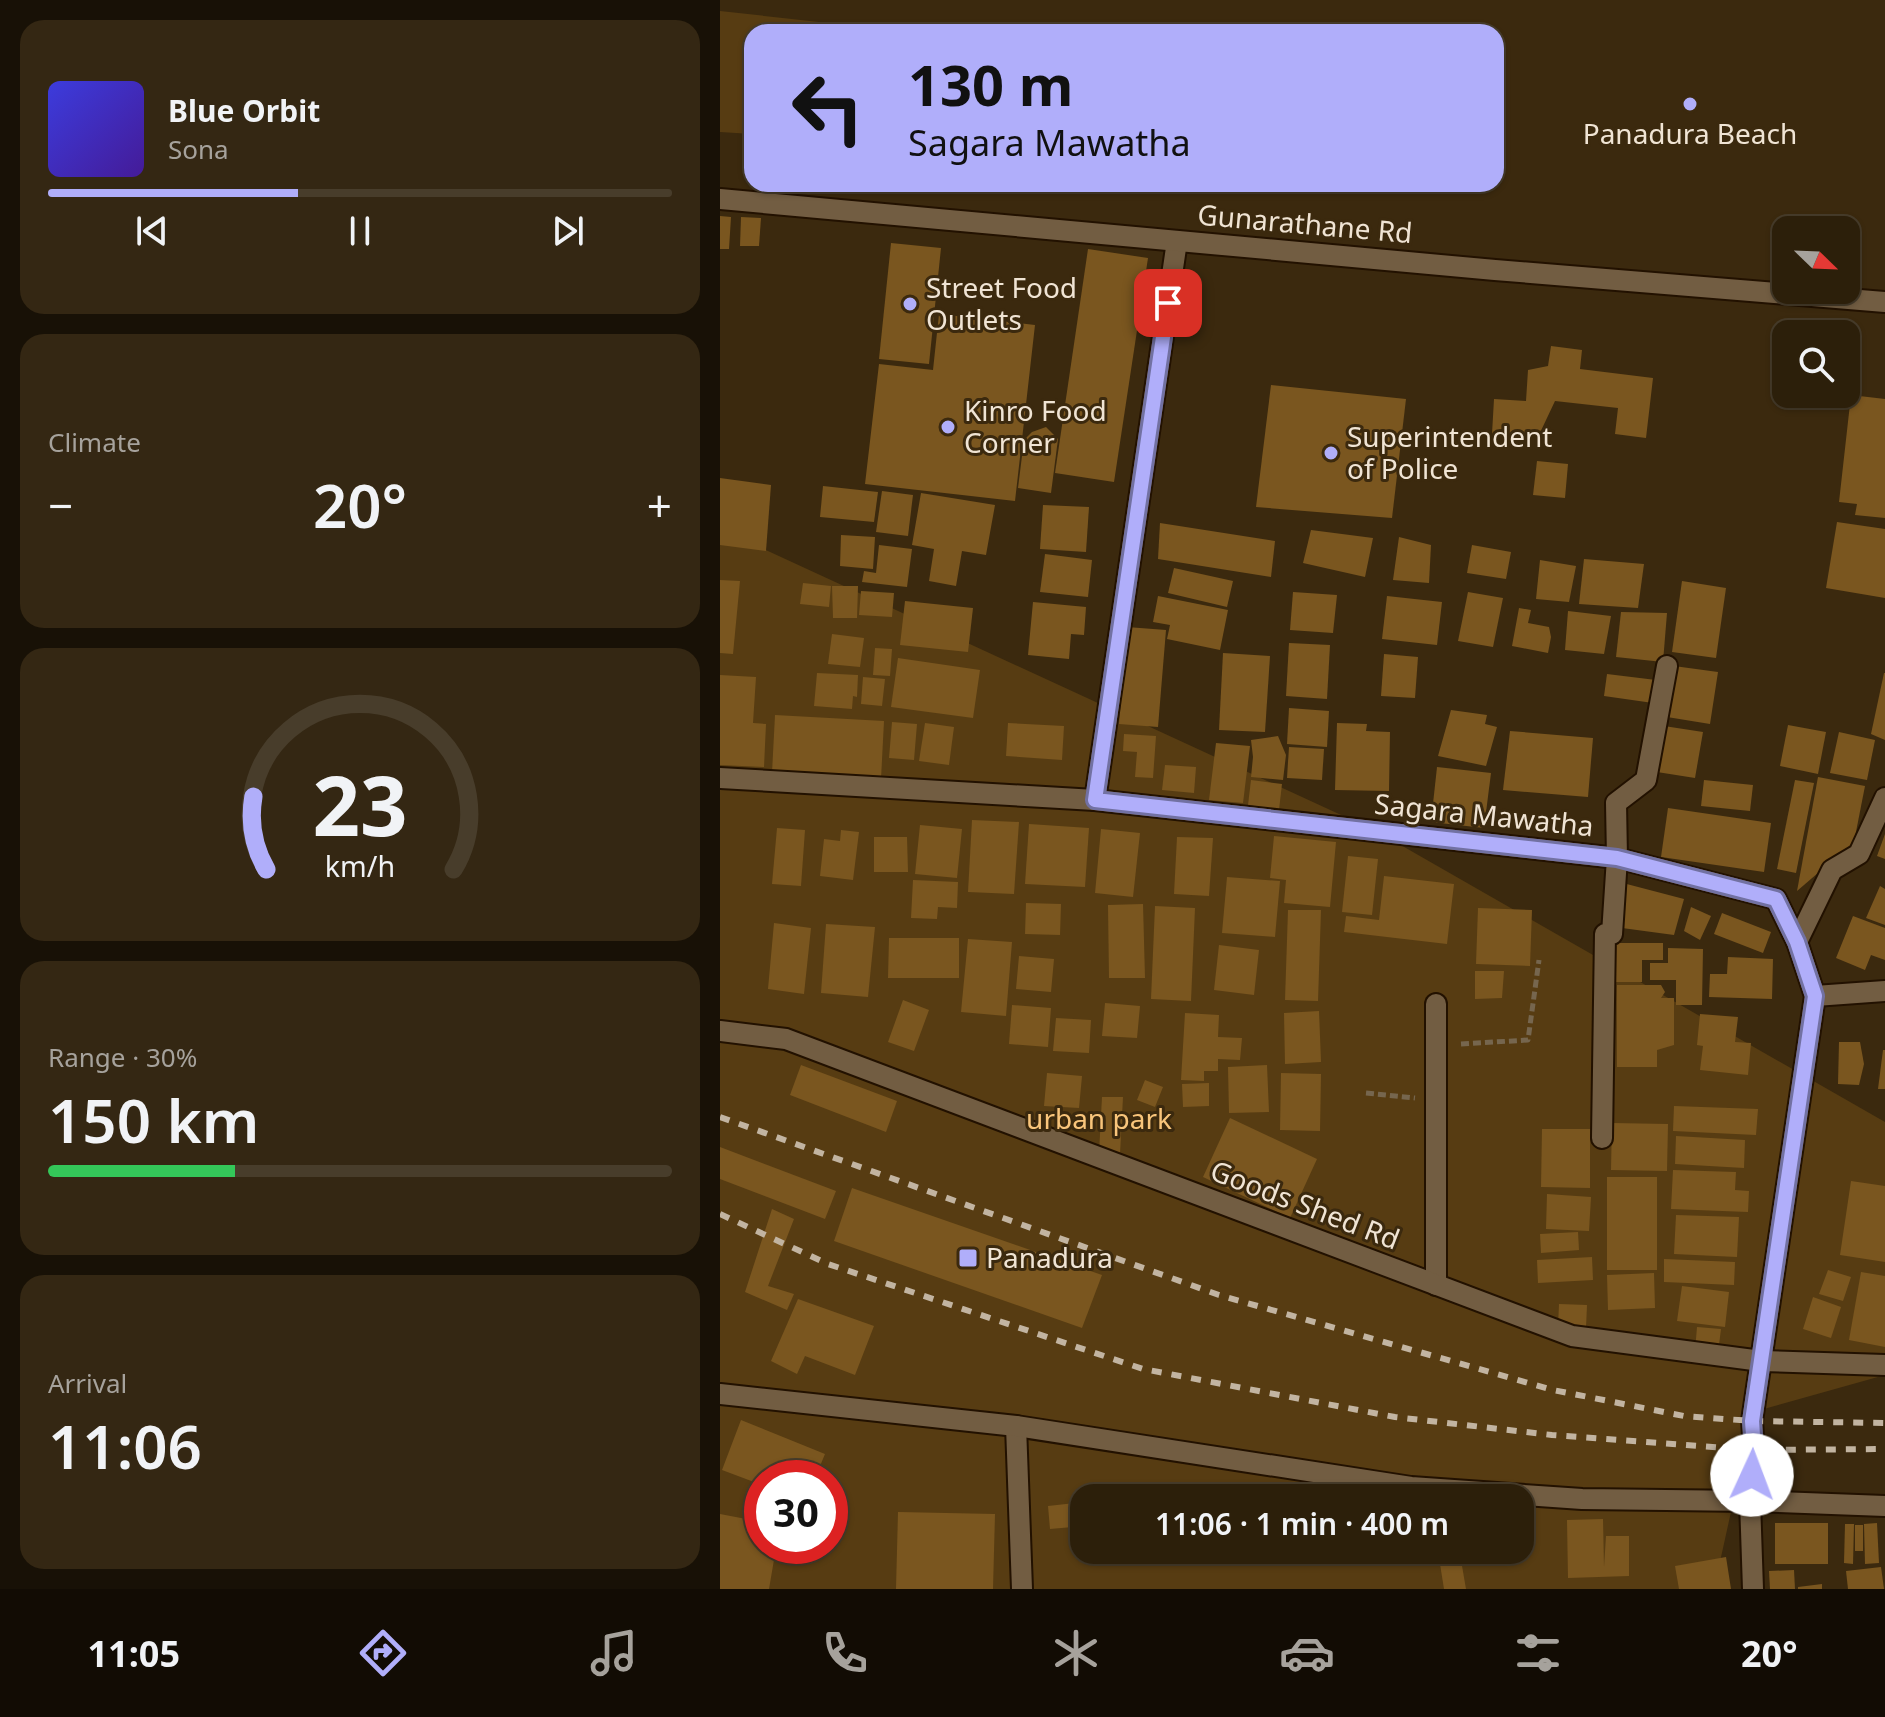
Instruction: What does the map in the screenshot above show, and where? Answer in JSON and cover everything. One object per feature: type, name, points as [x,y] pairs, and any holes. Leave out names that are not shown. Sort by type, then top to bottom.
[{"type":"street","name":"Gunarathane Rd","points":[[720,199],[1511,272],[1885,302]]},
{"type":"street","points":[[1095,800],[1177,241]]},
{"type":"street","points":[[1602,1138],[1605,934],[1612,934],[1617,858],[1616,803],[1646,780],[1667,666]]},
{"type":"street","name":"Sagara Mawatha","points":[[720,778],[1095,800],[1617,858],[1776,899],[1797,942],[1815,996],[1752,1421],[1754,1450],[1750,1501],[1753,1589]]},
{"type":"street","points":[[1797,942],[1832,870],[1859,854],[1885,798]]},
{"type":"street","points":[[1815,996],[1885,991]]},
{"type":"street","points":[[1436,1004],[1436,1285]]},
{"type":"street","name":"Goods Shed Rd","points":[[720,1031],[786,1039],[1572,1336],[1761,1361],[1885,1365]]},
{"type":"street","points":[[720,1394],[1016,1426],[1411,1487],[1582,1499],[1885,1506]]},
{"type":"street","points":[[1016,1426],[1022,1589]]},
{"type":"path","points":[[1436,1046],[1528,1040],[1539,960]]},
{"type":"path","points":[[1366,1093],[1436,1100]]},
{"type":"green space","points":[[720,11],[838,24],[744,24],[744,134],[720,132]]},
{"type":"green space","name":"urban park","points":[[720,529],[1378,832],[1885,1122],[1885,1375],[1753,1412],[1714,1589],[720,1589]]},
{"type":"building","points":[[720,216],[731,217],[729,249],[720,249]]},
{"type":"building","points":[[741,217],[761,218],[759,246],[740,246]]},
{"type":"building","name":"Street Food Outlets","points":[[891,243],[941,248],[929,364],[879,359]]},
{"type":"building","points":[[1088,249],[1148,258],[1114,482],[1055,473]]},
{"type":"building","name":"Kinro Food Corner","points":[[939,314],[1035,325],[1015,501],[865,484],[879,364],[933,370]]},
{"type":"building","points":[[1551,346],[1582,350],[1580,369],[1653,378],[1646,438],[1615,434],[1618,408],[1555,401],[1538,437],[1492,434],[1494,399],[1526,401],[1528,370],[1548,366]]},
{"type":"building","name":"Superintendent of Police","points":[[1271,385],[1406,399],[1392,518],[1256,507]]},
{"type":"building","points":[[1860,396],[1885,399],[1885,518],[1855,515],[1857,504],[1839,502],[1850,408],[1860,408]]},
{"type":"building","points":[[1046,427],[1058,439],[1051,493],[1018,488],[1024,440],[1032,432]]},
{"type":"building","points":[[1537,461],[1568,464],[1565,498],[1533,495]]},
{"type":"building","points":[[720,478],[771,485],[766,551],[720,545]]},
{"type":"building","points":[[823,486],[878,492],[874,522],[820,517]]},
{"type":"building","points":[[882,491],[913,495],[908,536],[876,532]]},
{"type":"building","points":[[921,493],[995,505],[986,555],[962,551],[956,586],[929,581],[934,549],[912,545]]},
{"type":"building","points":[[1043,505],[1089,507],[1086,552],[1040,549]]},
{"type":"building","points":[[1837,522],[1885,529],[1885,598],[1826,588]]},
{"type":"building","points":[[1160,523],[1275,541],[1271,577],[1158,559]]},
{"type":"building","points":[[1311,530],[1373,538],[1365,577],[1303,563]]},
{"type":"building","points":[[841,535],[875,537],[873,569],[840,566]]},
{"type":"building","points":[[1399,537],[1431,545],[1429,583],[1393,580]]},
{"type":"building","points":[[879,545],[912,549],[907,587],[862,582],[864,571],[876,573]]},
{"type":"building","points":[[1472,545],[1511,552],[1506,579],[1467,573]]},
{"type":"building","points":[[1045,554],[1092,560],[1088,597],[1040,592]]},
{"type":"building","points":[[1584,559],[1644,564],[1638,608],[1579,604]]},
{"type":"building","points":[[1540,560],[1576,566],[1569,602],[1536,599]]},
{"type":"building","points":[[1174,568],[1233,581],[1227,607],[1168,593]]},
{"type":"building","points":[[720,580],[740,581],[733,654],[720,653]]},
{"type":"building","points":[[1682,581],[1726,588],[1716,658],[1672,652]]},
{"type":"building","points":[[803,583],[831,586],[829,607],[800,604]]},
{"type":"building","points":[[832,586],[858,586],[857,618],[833,618]]},
{"type":"building","points":[[861,591],[894,593],[892,617],[859,615]]},
{"type":"building","points":[[1293,592],[1337,595],[1333,633],[1290,630]]},
{"type":"building","points":[[1468,592],[1503,598],[1493,647],[1458,641]]},
{"type":"building","points":[[1158,596],[1228,610],[1220,650],[1167,639],[1170,625],[1153,622]]},
{"type":"building","points":[[1387,596],[1442,602],[1437,645],[1382,639]]},
{"type":"building","points":[[905,601],[973,608],[968,652],[900,645]]},
{"type":"building","points":[[1033,602],[1086,607],[1084,635],[1071,634],[1069,659],[1028,655]]},
{"type":"building","points":[[1519,608],[1531,610],[1528,623],[1549,627],[1548,653],[1512,646]]},
{"type":"building","points":[[1568,611],[1611,616],[1604,654],[1565,650]]},
{"type":"building","points":[[1621,612],[1667,613],[1663,662],[1616,657]]},
{"type":"building","points":[[1127,627],[1166,630],[1158,727],[1119,724]]},
{"type":"building","points":[[832,634],[864,638],[860,667],[828,664]]},
{"type":"building","points":[[1289,643],[1330,645],[1327,699],[1286,696]]},
{"type":"building","points":[[875,648],[892,649],[890,676],[873,675]]},
{"type":"building","points":[[1223,653],[1270,656],[1265,732],[1219,730]]},
{"type":"building","points":[[1384,654],[1418,657],[1415,698],[1381,696]]},
{"type":"building","points":[[898,658],[980,670],[973,718],[891,707]]},
{"type":"building","points":[[1674,666],[1718,672],[1710,724],[1667,717]]},
{"type":"building","points":[[817,673],[858,675],[857,697],[853,696],[852,709],[814,706]]},
{"type":"building","points":[[1885,673],[1885,740],[1871,734]]},
{"type":"building","points":[[1607,674],[1656,680],[1653,703],[1604,696]]},
{"type":"building","points":[[720,675],[756,677],[753,723],[766,724],[764,767],[720,765]]},
{"type":"building","points":[[863,677],[885,679],[882,706],[861,704]]},
{"type":"building","points":[[1289,708],[1329,711],[1327,747],[1287,744]]},
{"type":"building","points":[[1451,710],[1487,715],[1485,724],[1497,727],[1486,766],[1438,756]]},
{"type":"building","points":[[775,715],[884,721],[881,779],[772,773]]},
{"type":"building","points":[[892,722],[917,724],[914,760],[889,758]]},
{"type":"building","points":[[925,723],[954,727],[949,765],[919,761]]},
{"type":"building","points":[[1008,723],[1064,726],[1062,760],[1006,756]]},
{"type":"building","points":[[1337,723],[1367,724],[1366,731],[1390,732],[1389,791],[1335,790]]},
{"type":"building","points":[[1788,725],[1826,732],[1818,774],[1780,766]]},
{"type":"building","points":[[1664,726],[1703,732],[1695,778],[1657,772]]},
{"type":"building","points":[[1510,731],[1593,738],[1588,797],[1503,790]]},
{"type":"building","points":[[1839,732],[1875,740],[1867,780],[1830,773]]},
{"type":"building","points":[[1124,734],[1156,736],[1153,778],[1135,777],[1137,752],[1123,751]]},
{"type":"building","points":[[1278,736],[1286,755],[1283,780],[1251,777],[1251,740]]},
{"type":"building","points":[[1216,743],[1250,746],[1243,803],[1209,800]]},
{"type":"building","points":[[1289,747],[1324,749],[1322,780],[1287,778]]},
{"type":"building","points":[[1165,765],[1196,767],[1194,793],[1162,790]]},
{"type":"building","points":[[1437,767],[1491,773],[1484,828],[1431,822]]},
{"type":"building","points":[[1818,777],[1865,786],[1854,842],[1797,891]]},
{"type":"building","points":[[1251,780],[1282,784],[1279,810],[1248,805]]},
{"type":"building","points":[[1704,780],[1753,785],[1750,811],[1701,806]]},
{"type":"building","points":[[1795,780],[1814,783],[1796,873],[1777,869]]},
{"type":"building","points":[[1668,808],[1771,823],[1764,872],[1661,857]]},
{"type":"building","points":[[972,820],[1019,822],[1014,894],[968,892]]},
{"type":"building","points":[[1029,824],[1089,828],[1085,887],[1025,884]]},
{"type":"building","points":[[920,825],[962,829],[957,878],[915,874]]},
{"type":"building","points":[[777,828],[805,830],[801,886],[772,884]]},
{"type":"building","points":[[1101,829],[1140,833],[1133,897],[1095,893]]},
{"type":"building","points":[[841,830],[859,832],[853,880],[820,876],[824,839],[840,841]]},
{"type":"building","points":[[1885,834],[1885,859],[1877,856]]},
{"type":"building","points":[[1274,836],[1336,842],[1330,907],[1284,903],[1286,880],[1270,878]]},
{"type":"building","points":[[874,837],[907,837],[908,872],[874,872]]},
{"type":"building","points":[[1177,837],[1213,838],[1209,896],[1174,894]]},
{"type":"building","points":[[1348,856],[1378,859],[1372,915],[1342,912]]},
{"type":"building","points":[[1384,876],[1454,884],[1447,944],[1344,932],[1346,916],[1379,920]]},
{"type":"building","points":[[1227,877],[1280,881],[1275,937],[1222,933]]},
{"type":"building","points":[[913,880],[958,882],[957,908],[938,907],[937,919],[911,918]]},
{"type":"building","points":[[1619,882],[1684,899],[1674,935],[1622,928]]},
{"type":"building","points":[[1880,886],[1885,889],[1885,925],[1866,918]]},
{"type":"building","points":[[1026,903],[1061,904],[1060,935],[1025,934]]},
{"type":"building","points":[[1143,904],[1145,978],[1109,978],[1108,905]]},
{"type":"building","points":[[1155,906],[1195,908],[1191,1001],[1151,999]]},
{"type":"building","points":[[1691,907],[1711,916],[1700,940],[1684,931]]},
{"type":"building","points":[[1478,908],[1532,910],[1530,966],[1476,964]]},
{"type":"building","points":[[1288,910],[1321,910],[1318,1001],[1285,1000]]},
{"type":"building","points":[[1722,913],[1771,932],[1763,953],[1714,934]]},
{"type":"building","points":[[1853,916],[1885,928],[1885,960],[1871,955],[1865,970],[1836,958]]},
{"type":"building","points":[[774,923],[811,928],[804,994],[768,989]]},
{"type":"building","points":[[826,924],[875,927],[868,997],[821,993]]},
{"type":"building","points":[[889,938],[959,938],[959,978],[888,978]]},
{"type":"building","points":[[968,939],[1012,942],[1006,1016],[961,1012]]},
{"type":"building","points":[[1613,943],[1663,943],[1663,960],[1642,960],[1642,982],[1612,982]]},
{"type":"building","points":[[1219,945],[1259,950],[1254,995],[1214,990]]},
{"type":"building","points":[[1668,948],[1703,949],[1702,1005],[1676,1005],[1676,980],[1650,980],[1650,963],[1668,963]]},
{"type":"building","points":[[1019,956],[1054,959],[1051,992],[1016,989]]},
{"type":"building","points":[[1728,957],[1773,959],[1772,999],[1709,997],[1710,974],[1727,974]]},
{"type":"building","points":[[1475,971],[1504,971],[1502,998],[1475,999]]},
{"type":"building","points":[[1617,985],[1661,985],[1665,992],[1661,998],[1674,998],[1674,1045],[1657,1050],[1657,1067],[1617,1067]]},
{"type":"building","points":[[903,1000],[929,1010],[914,1051],[888,1042]]},
{"type":"building","points":[[1105,1003],[1140,1006],[1137,1038],[1102,1036]]},
{"type":"building","points":[[1012,1005],[1051,1008],[1048,1047],[1009,1044]]},
{"type":"building","points":[[1319,1011],[1321,1062],[1285,1064],[1284,1013]]},
{"type":"building","points":[[1185,1013],[1219,1015],[1218,1037],[1242,1038],[1240,1060],[1218,1059],[1218,1071],[1204,1071],[1204,1081],[1181,1080]]},
{"type":"building","points":[[1700,1014],[1738,1017],[1735,1042],[1751,1043],[1748,1075],[1700,1070],[1703,1046],[1697,1045]]},
{"type":"building","points":[[1056,1018],[1091,1020],[1089,1053],[1053,1051]]},
{"type":"building","points":[[1839,1042],[1860,1042],[1864,1064],[1859,1085],[1838,1084]]},
{"type":"building","points":[[1883,1050],[1885,1089],[1878,1089]]},
{"type":"building","points":[[801,1065],[897,1101],[886,1132],[790,1095]]},
{"type":"building","points":[[1267,1065],[1269,1112],[1229,1113],[1228,1067]]},
{"type":"building","points":[[1047,1073],[1082,1076],[1079,1108],[1044,1106]]},
{"type":"building","points":[[1281,1073],[1321,1074],[1320,1131],[1280,1130]]},
{"type":"building","points":[[1145,1080],[1163,1087],[1155,1107],[1137,1100]]},
{"type":"building","points":[[1209,1083],[1209,1106],[1183,1107],[1182,1084]]},
{"type":"building","points":[[1102,1097],[1123,1097],[1120,1154],[1099,1153]]},
{"type":"building","points":[[1674,1106],[1758,1109],[1756,1135],[1673,1131]]},
{"type":"building","points":[[1230,1118],[1317,1159],[1290,1218],[1203,1177]]},
{"type":"building","points":[[1612,1123],[1668,1124],[1667,1171],[1611,1170]]},
{"type":"building","points":[[1542,1129],[1590,1129],[1590,1188],[1541,1187]]},
{"type":"building","points":[[1676,1136],[1745,1140],[1744,1168],[1675,1164]]},
{"type":"building","points":[[720,1147],[836,1191],[825,1219],[720,1179]]},
{"type":"building","points":[[1673,1170],[1736,1172],[1735,1190],[1749,1191],[1748,1212],[1671,1209]]},
{"type":"building","points":[[1607,1177],[1657,1177],[1657,1270],[1607,1270]]},
{"type":"building","points":[[1851,1181],[1885,1186],[1885,1262],[1840,1255]]},
{"type":"building","name":"Panadura","points":[[852,1188],[1102,1275],[1082,1328],[834,1241]]},
{"type":"building","points":[[1547,1194],[1591,1197],[1589,1231],[1546,1229]]},
{"type":"building","points":[[772,1209],[794,1219],[768,1286],[794,1294],[787,1310],[745,1292]]},
{"type":"building","points":[[1676,1215],[1739,1217],[1737,1257],[1674,1254]]},
{"type":"building","points":[[1578,1232],[1579,1250],[1541,1253],[1540,1234]]},
{"type":"building","points":[[1592,1257],[1593,1280],[1538,1283],[1537,1260]]},
{"type":"building","points":[[1664,1259],[1735,1262],[1734,1285],[1664,1282]]},
{"type":"building","points":[[1828,1270],[1851,1277],[1843,1301],[1819,1294]]},
{"type":"building","points":[[1861,1272],[1885,1276],[1885,1347],[1849,1340]]},
{"type":"building","points":[[1654,1273],[1655,1308],[1608,1310],[1607,1275]]},
{"type":"building","points":[[1682,1286],[1729,1292],[1725,1327],[1677,1321]]},
{"type":"building","points":[[1813,1297],[1841,1307],[1831,1338],[1803,1329]]},
{"type":"building","points":[[798,1299],[874,1326],[855,1375],[805,1356],[797,1374],[771,1361]]},
{"type":"building","points":[[1559,1304],[1587,1305],[1586,1328],[1558,1327]]},
{"type":"building","points":[[1697,1327],[1721,1329],[1718,1353],[1695,1351]]},
{"type":"building","points":[[741,1420],[825,1454],[822,1460],[744,1460],[744,1478],[722,1470]]},
{"type":"building","points":[[1070,1504],[1070,1527],[1050,1529],[1048,1506]]},
{"type":"building","points":[[898,1512],[995,1514],[993,1589],[896,1589]]},
{"type":"building","points":[[720,1514],[744,1519],[744,1564],[773,1564],[769,1589],[720,1589]]},
{"type":"building","points":[[1603,1519],[1604,1567],[1606,1536],[1629,1536],[1629,1576],[1568,1578],[1567,1520]]},
{"type":"building","points":[[1775,1523],[1828,1523],[1828,1564],[1775,1564]]},
{"type":"building","points":[[1877,1523],[1879,1563],[1865,1564],[1864,1524]]},
{"type":"building","points":[[1845,1524],[1854,1524],[1853,1564],[1844,1563]]},
{"type":"building","points":[[1855,1525],[1863,1525],[1863,1551],[1855,1551]]},
{"type":"building","points":[[1726,1557],[1731,1589],[1679,1589],[1675,1566]]},
{"type":"building","points":[[1440,1564],[1462,1564],[1466,1589],[1444,1589]]},
{"type":"building","points":[[1881,1567],[1884,1589],[1848,1589],[1846,1571]]},
{"type":"building","points":[[1794,1570],[1795,1589],[1770,1589],[1769,1571]]},
{"type":"building","points":[[1822,1584],[1822,1589],[1798,1589],[1798,1587]]},
{"type":"railway","points":[[720,1117],[1219,1295],[1553,1390],[1684,1416],[1752,1421],[1885,1423]]},
{"type":"railway","points":[[720,1214],[828,1264],[1143,1369],[1395,1417],[1552,1435],[1754,1450],[1885,1449]]},
{"type":"place","name":"Panadura Beach","points":[[1690,104]]},
{"type":"place","name":"Street Food Outlets","points":[[910,304]]},
{"type":"place","name":"Kinro Food Corner","points":[[948,427]]},
{"type":"place","name":"Superintendent of Police","points":[[1331,453]]},
{"type":"place","name":"Panadura","points":[[968,1258]]},
{"type":"route","points":[[1168,303],[1095,800],[1617,858],[1776,899],[1797,942],[1815,996],[1752,1421],[1752,1475]]}]
